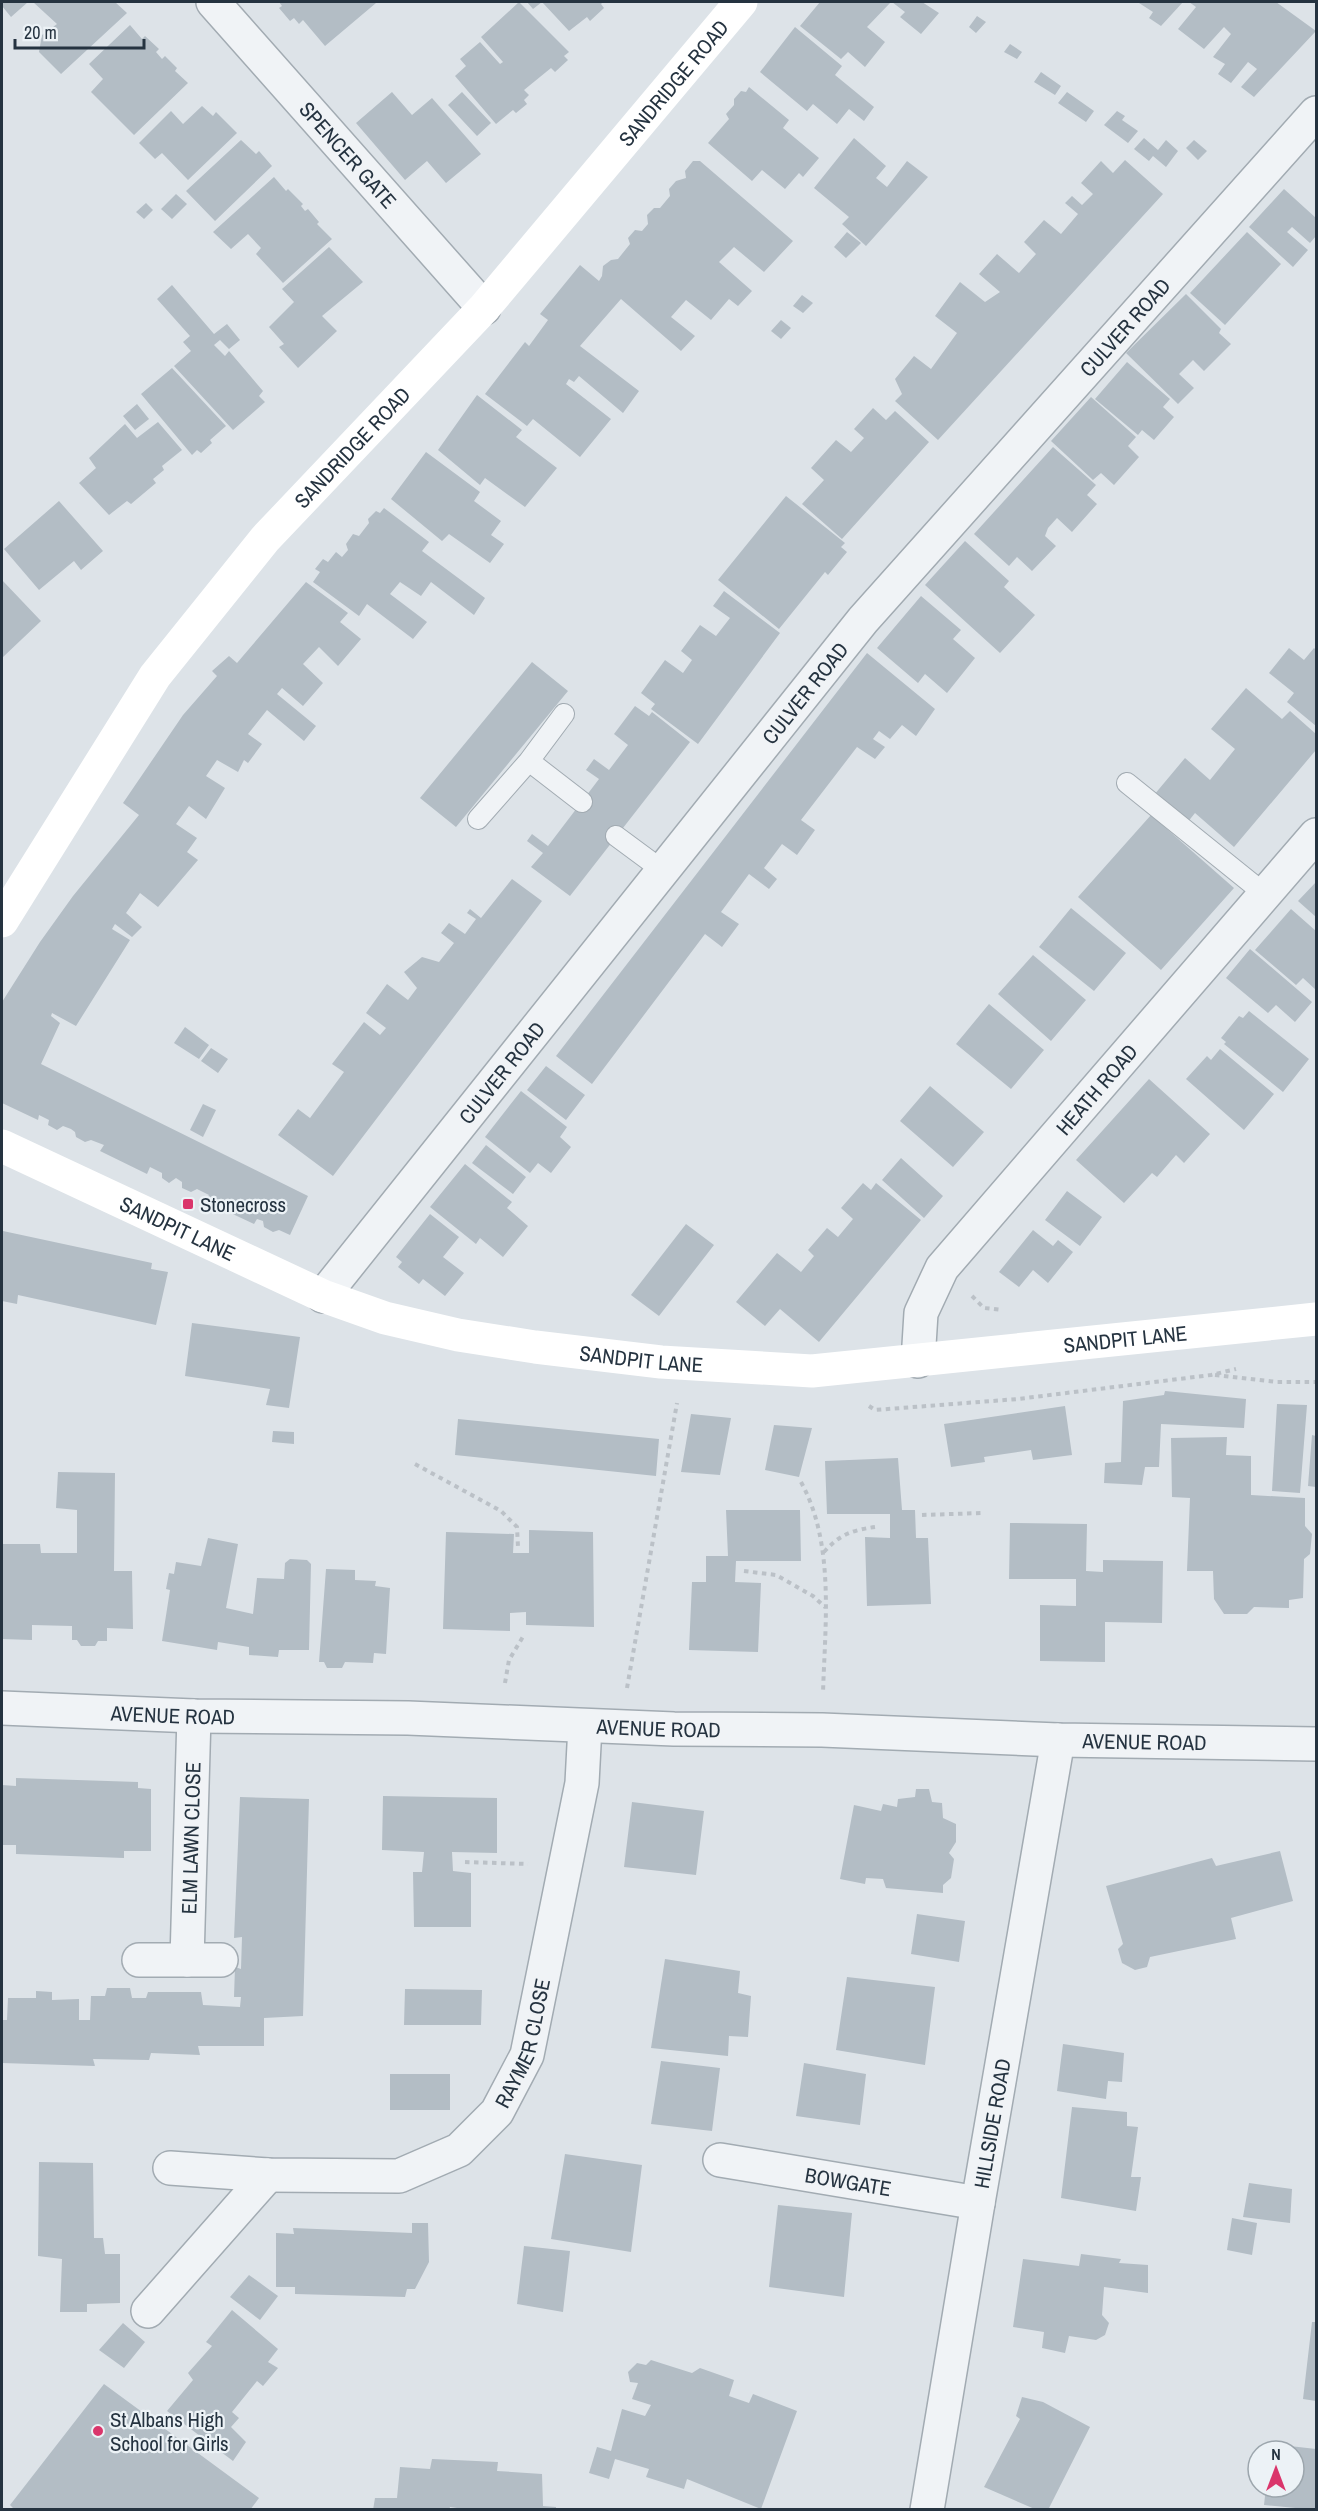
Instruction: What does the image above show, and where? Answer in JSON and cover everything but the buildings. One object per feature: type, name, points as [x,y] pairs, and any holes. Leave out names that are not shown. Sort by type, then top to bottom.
[{"type":"street","name":"SPENCER GATE","points":[[213,2],[484,308]]},
{"type":"street","name":"SANDRIDGE ROAD","points":[[2,921],[155,676],[265,538],[484,308],[741,2]]},
{"type":"street","name":"CULVER ROAD","points":[[323,1296],[863,620],[1317,113]]},
{"type":"street","name":"HEATH ROAD","points":[[918,1360],[921,1313],[942,1268],[1317,835]]},
{"type":"street","name":"SANDPIT LANE","points":[[2,1146],[323,1296],[385,1318],[458,1335],[535,1347],[661,1362],[812,1371],[1317,1319]]},
{"type":"street","name":"AVENUE ROAD","points":[[2,1708],[194,1716],[408,1718],[506,1724],[822,1730],[1058,1740],[1317,1744]]},
{"type":"street","name":"ELM LAWN CLOSE","points":[[187,1960],[194,1716]]},
{"type":"street","name":"RAYMER CLOSE","points":[[170,2168],[268,2175],[399,2176],[459,2150],[497,2112],[527,2055],[582,1783],[585,1726]]},
{"type":"street","name":"HILLSIDE ROAD","points":[[927,2510],[1058,1740]]},
{"type":"street","points":[[139,1960],[221,1960]]},
{"type":"street","name":"BOWGATE","points":[[720,2160],[978,2203]]},
{"type":"street","points":[[148,2311],[268,2175]]},
{"type":"lane","points":[[478,819],[529,761],[564,714]]},
{"type":"lane","points":[[529,761],[582,802]]},
{"type":"lane","points":[[1127,783],[1266,895]]},
{"type":"lane","points":[[616,836],[662,870]]},
{"type":"path","points":[[627,1686],[679,1394],[657,1390],[661,1362]]},
{"type":"path","points":[[866,1404],[875,1410],[1018,1399],[1211,1375],[1277,1382],[1317,1382]]},
{"type":"path","points":[[415,1464],[501,1511],[517,1527],[518,1547]]},
{"type":"path","points":[[801,1482],[812,1501],[823,1552],[825,1607],[822,1730]]},
{"type":"path","points":[[922,1515],[982,1513]]},
{"type":"path","points":[[823,1552],[834,1540],[852,1530],[875,1527]]},
{"type":"path","points":[[744,1571],[776,1575],[813,1596],[825,1607]]},
{"type":"path","points":[[506,1724],[506,1678],[509,1660],[524,1635]]},
{"type":"path","points":[[465,1862],[566,1865]]},
{"type":"place","name":"Stonecross","points":[[188,1204]]},
{"type":"place","name":"St Albans High School for Girls","points":[[98,2431]]}]
